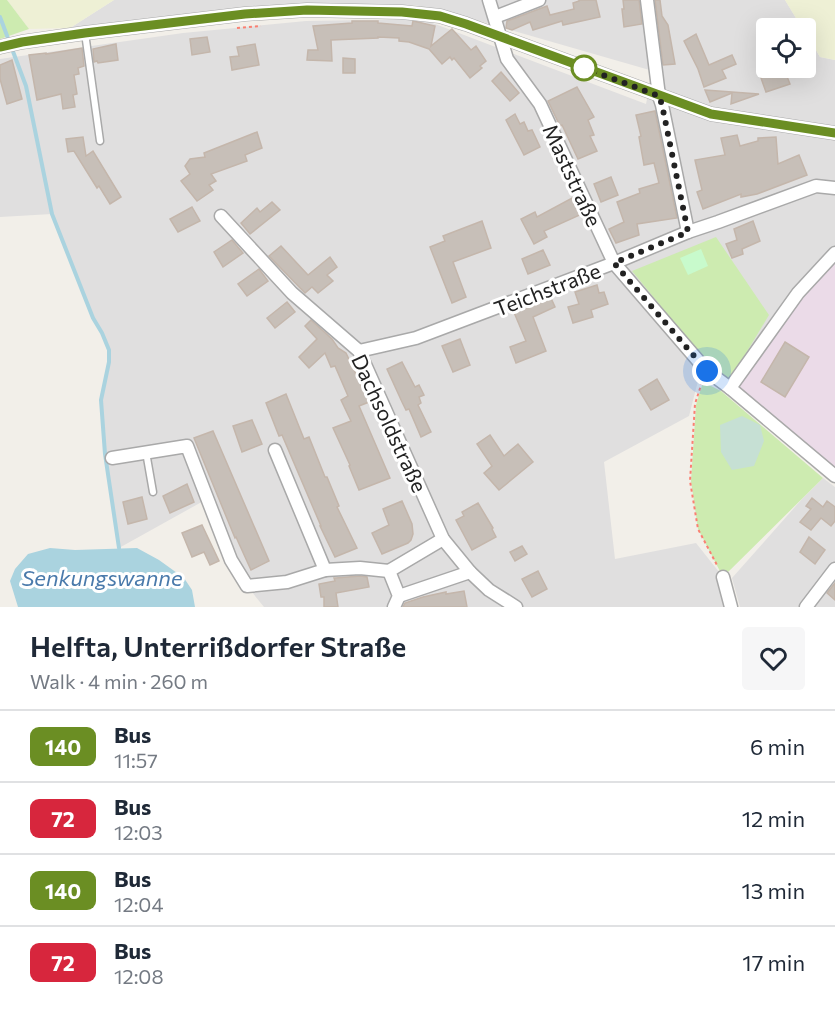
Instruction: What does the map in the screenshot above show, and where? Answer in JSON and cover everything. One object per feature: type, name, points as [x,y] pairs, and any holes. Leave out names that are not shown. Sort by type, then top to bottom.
[{"type":"street","name":"Maststraße","points":[[489,0],[507,59],[540,104],[614,263],[707,371],[835,476]]},
{"type":"street","points":[[495,17],[539,0]]},
{"type":"street","points":[[647,0],[659,96],[688,232]]},
{"type":"street","points":[[0,47],[85,33],[245,14],[307,10],[402,12],[440,16],[466,24],[711,114],[835,133]]},
{"type":"street","name":"Teichstraße","points":[[359,351],[416,338],[614,263],[688,232],[816,186],[835,188]]},
{"type":"street","name":"Dachsoldstraße","points":[[221,216],[292,293],[359,351],[443,539],[470,572],[489,590],[516,607]]},
{"type":"street","points":[[730,388],[798,293],[835,253]]},
{"type":"street","points":[[112,458],[187,446],[231,560],[247,586],[286,582],[325,570],[360,568],[389,571],[443,539]]},
{"type":"street","points":[[275,450],[325,570]]},
{"type":"street","points":[[806,607],[835,568]]},
{"type":"street","points":[[389,571],[396,602],[470,572]]},
{"type":"street","points":[[723,577],[731,607]]},
{"type":"lane","points":[[85,33],[100,141]]},
{"type":"lane","points":[[146,452],[153,492]]},
{"type":"path","points":[[230,28],[265,26]]},
{"type":"path","points":[[707,371],[695,404],[690,481],[698,529],[723,577]]},
{"type":"shaded area","points":[[114,0],[785,0],[796,18],[756,18],[756,78],[816,78],[816,50],[820,57],[835,60],[835,257],[769,337],[737,391],[699,377],[689,416],[604,462],[615,559],[696,543],[723,577],[731,607],[264,607],[247,586],[207,499],[119,548],[105,454],[101,400],[109,362],[109,350],[93,318],[52,214],[0,217],[0,59],[183,33],[306,21],[422,19],[646,104],[653,71],[455,14],[414,5],[268,5],[70,28]]},
{"type":"shaded area","points":[[835,257],[835,476],[737,391],[769,337]]},
{"type":"shaded area","points":[[823,478],[835,487],[835,607],[740,607],[732,578]]},
{"type":"green space","points":[[0,0],[7,0],[29,29],[0,39]]},
{"type":"green space","points":[[7,0],[114,0],[70,28],[29,29]]},
{"type":"green space","points":[[785,0],[835,0],[835,60],[820,57],[816,50],[816,18],[796,18]]},
{"type":"green space","points":[[716,237],[769,315],[730,380],[709,365],[632,271]]},
{"type":"green space","points":[[701,249],[708,266],[688,275],[680,258]]},
{"type":"green space","points":[[703,382],[721,391],[823,478],[723,577],[698,529],[691,481],[696,405]]},
{"type":"green space","points":[[742,416],[760,425],[764,441],[754,466],[732,470],[721,452],[720,425]]},
{"type":"water","name":"Senkungswanne","points":[[50,548],[75,550],[137,548],[184,578],[192,590],[195,607],[18,607],[10,581],[15,569],[28,554]]},
{"type":"building","points":[[579,0],[596,0],[600,17],[563,25],[562,21],[533,30],[530,22],[512,30],[506,28],[507,21],[547,6],[550,15],[574,9],[573,3]]},
{"type":"building","points":[[623,0],[639,0],[642,24],[624,27]]},
{"type":"building","points":[[655,0],[660,0],[662,16],[668,25],[675,64],[663,65]]},
{"type":"building","points":[[352,21],[378,21],[378,23],[412,26],[413,21],[435,26],[431,46],[452,29],[471,50],[476,46],[486,61],[480,66],[482,68],[470,78],[454,58],[452,60],[450,57],[442,64],[429,49],[399,41],[399,38],[378,37],[331,40],[332,61],[307,60],[308,50],[318,50],[313,26],[352,23]]},
{"type":"building","points":[[696,34],[709,65],[732,55],[736,64],[722,70],[726,78],[704,87],[684,41]]},
{"type":"building","points":[[207,37],[210,52],[192,55],[190,39]]},
{"type":"building","points":[[116,44],[118,60],[94,62],[93,49]]},
{"type":"building","points":[[255,44],[259,65],[232,70],[230,57],[239,56],[237,47]]},
{"type":"building","points":[[82,48],[84,66],[78,68],[79,74],[74,75],[77,94],[73,95],[75,107],[63,109],[61,94],[37,100],[29,55]]},
{"type":"building","points":[[343,58],[355,59],[355,73],[343,73]]},
{"type":"building","points":[[12,60],[22,99],[7,104],[0,79],[0,65]]},
{"type":"building","points":[[501,72],[519,93],[510,101],[492,81]]},
{"type":"building","points":[[761,78],[788,78],[790,84],[766,92]]},
{"type":"building","points":[[577,87],[594,117],[588,120],[594,135],[590,136],[597,151],[578,159],[548,101]]},
{"type":"building","points":[[705,90],[759,94],[731,104],[732,93],[710,102]]},
{"type":"building","points":[[655,111],[677,218],[637,224],[639,235],[616,243],[609,229],[624,222],[617,202],[640,193],[639,189],[659,183],[654,163],[644,165],[636,115]]},
{"type":"building","points":[[515,114],[520,124],[524,122],[528,131],[532,130],[540,147],[524,155],[506,120]]},
{"type":"building","points":[[257,132],[262,148],[245,155],[247,161],[211,174],[216,181],[209,185],[213,190],[197,201],[181,181],[190,174],[185,166],[190,159],[205,157],[204,153]]},
{"type":"building","points":[[737,135],[740,146],[758,141],[758,138],[776,137],[778,164],[799,155],[807,175],[757,194],[741,197],[741,194],[703,209],[697,192],[702,190],[695,160],[725,155],[721,138]]},
{"type":"building","points":[[83,137],[86,156],[93,151],[121,197],[110,204],[74,151],[68,152],[66,139]]},
{"type":"building","points":[[611,177],[618,195],[601,202],[594,184]]},
{"type":"building","points":[[574,197],[582,214],[544,231],[547,237],[534,244],[521,219],[535,212],[537,217]]},
{"type":"building","points":[[272,202],[280,210],[250,234],[241,223],[257,208],[260,212]]},
{"type":"building","points":[[192,207],[200,221],[178,232],[170,219]]},
{"type":"building","points":[[482,221],[491,248],[453,262],[466,297],[452,303],[430,247],[445,241],[443,236]]},
{"type":"building","points":[[753,221],[760,241],[742,249],[743,254],[732,258],[726,244],[737,240],[734,229]]},
{"type":"building","points":[[232,240],[243,253],[223,267],[214,252]]},
{"type":"building","points":[[281,246],[308,275],[330,257],[337,267],[327,275],[333,281],[318,293],[312,287],[305,293],[269,256]]},
{"type":"building","points":[[543,250],[550,265],[528,274],[522,259]]},
{"type":"building","points":[[259,269],[268,281],[247,296],[238,284]]},
{"type":"building","points":[[597,285],[599,293],[604,292],[608,304],[591,310],[593,317],[573,323],[568,307],[579,304],[575,292]]},
{"type":"building","points":[[550,296],[555,307],[533,317],[546,351],[516,363],[510,347],[526,341],[513,310]]},
{"type":"building","points":[[287,302],[295,312],[275,328],[267,318]]},
{"type":"building","points":[[311,320],[332,339],[338,348],[346,353],[369,402],[359,406],[390,478],[359,490],[333,428],[351,421],[341,400],[348,396],[335,366],[331,367],[325,353],[309,368],[299,357],[317,339],[305,326]]},
{"type":"building","points":[[460,339],[470,365],[453,372],[442,346]]},
{"type":"building","points":[[785,342],[809,357],[785,397],[761,382]]},
{"type":"building","points":[[402,362],[415,387],[419,385],[424,395],[419,397],[421,403],[418,405],[431,432],[421,437],[387,369]]},
{"type":"building","points":[[657,379],[669,400],[651,410],[639,390]]},
{"type":"building","points":[[286,394],[304,439],[309,437],[339,506],[337,507],[357,548],[335,557],[266,403]]},
{"type":"building","points":[[252,420],[262,444],[242,452],[233,426]]},
{"type":"building","points":[[213,431],[269,561],[251,570],[235,538],[194,438]]},
{"type":"building","points":[[490,435],[504,456],[518,444],[533,462],[499,490],[484,473],[492,466],[477,444]]},
{"type":"building","points":[[187,484],[194,502],[170,513],[163,496]]},
{"type":"building","points":[[142,497],[147,519],[128,524],[123,502]]},
{"type":"building","points":[[812,498],[823,507],[827,501],[835,507],[835,521],[831,526],[821,518],[811,530],[800,522],[811,509],[806,506]]},
{"type":"building","points":[[402,501],[412,524],[411,540],[382,554],[372,533],[389,525],[383,509]]},
{"type":"building","points":[[478,503],[496,537],[472,550],[456,520],[464,516],[462,512]]},
{"type":"building","points":[[202,525],[219,561],[210,565],[204,552],[192,557],[182,533]]},
{"type":"building","points":[[809,537],[825,550],[815,564],[800,552]]},
{"type":"building","points":[[522,546],[527,554],[515,561],[510,552]]},
{"type":"building","points":[[538,571],[547,589],[532,597],[522,579]]},
{"type":"building","points":[[367,577],[369,587],[336,593],[338,607],[324,607],[324,597],[321,597],[319,584],[335,581],[334,578]]},
{"type":"building","points":[[835,583],[835,600],[827,593]]},
{"type":"building","points":[[464,591],[467,607],[403,607],[405,603],[423,597]]},
{"type":"waterway","points":[[0,17],[26,86],[52,214],[93,318],[109,350],[109,362],[101,400],[105,454],[119,548]]},
{"type":"bus line","name":"140","points":[[0,47],[85,33],[245,14],[307,10],[402,12],[440,16],[466,24],[711,114],[835,133]]},
{"type":"route","points":[[584,68],[579,66],[659,96],[688,232],[614,263],[707,371]]}]
